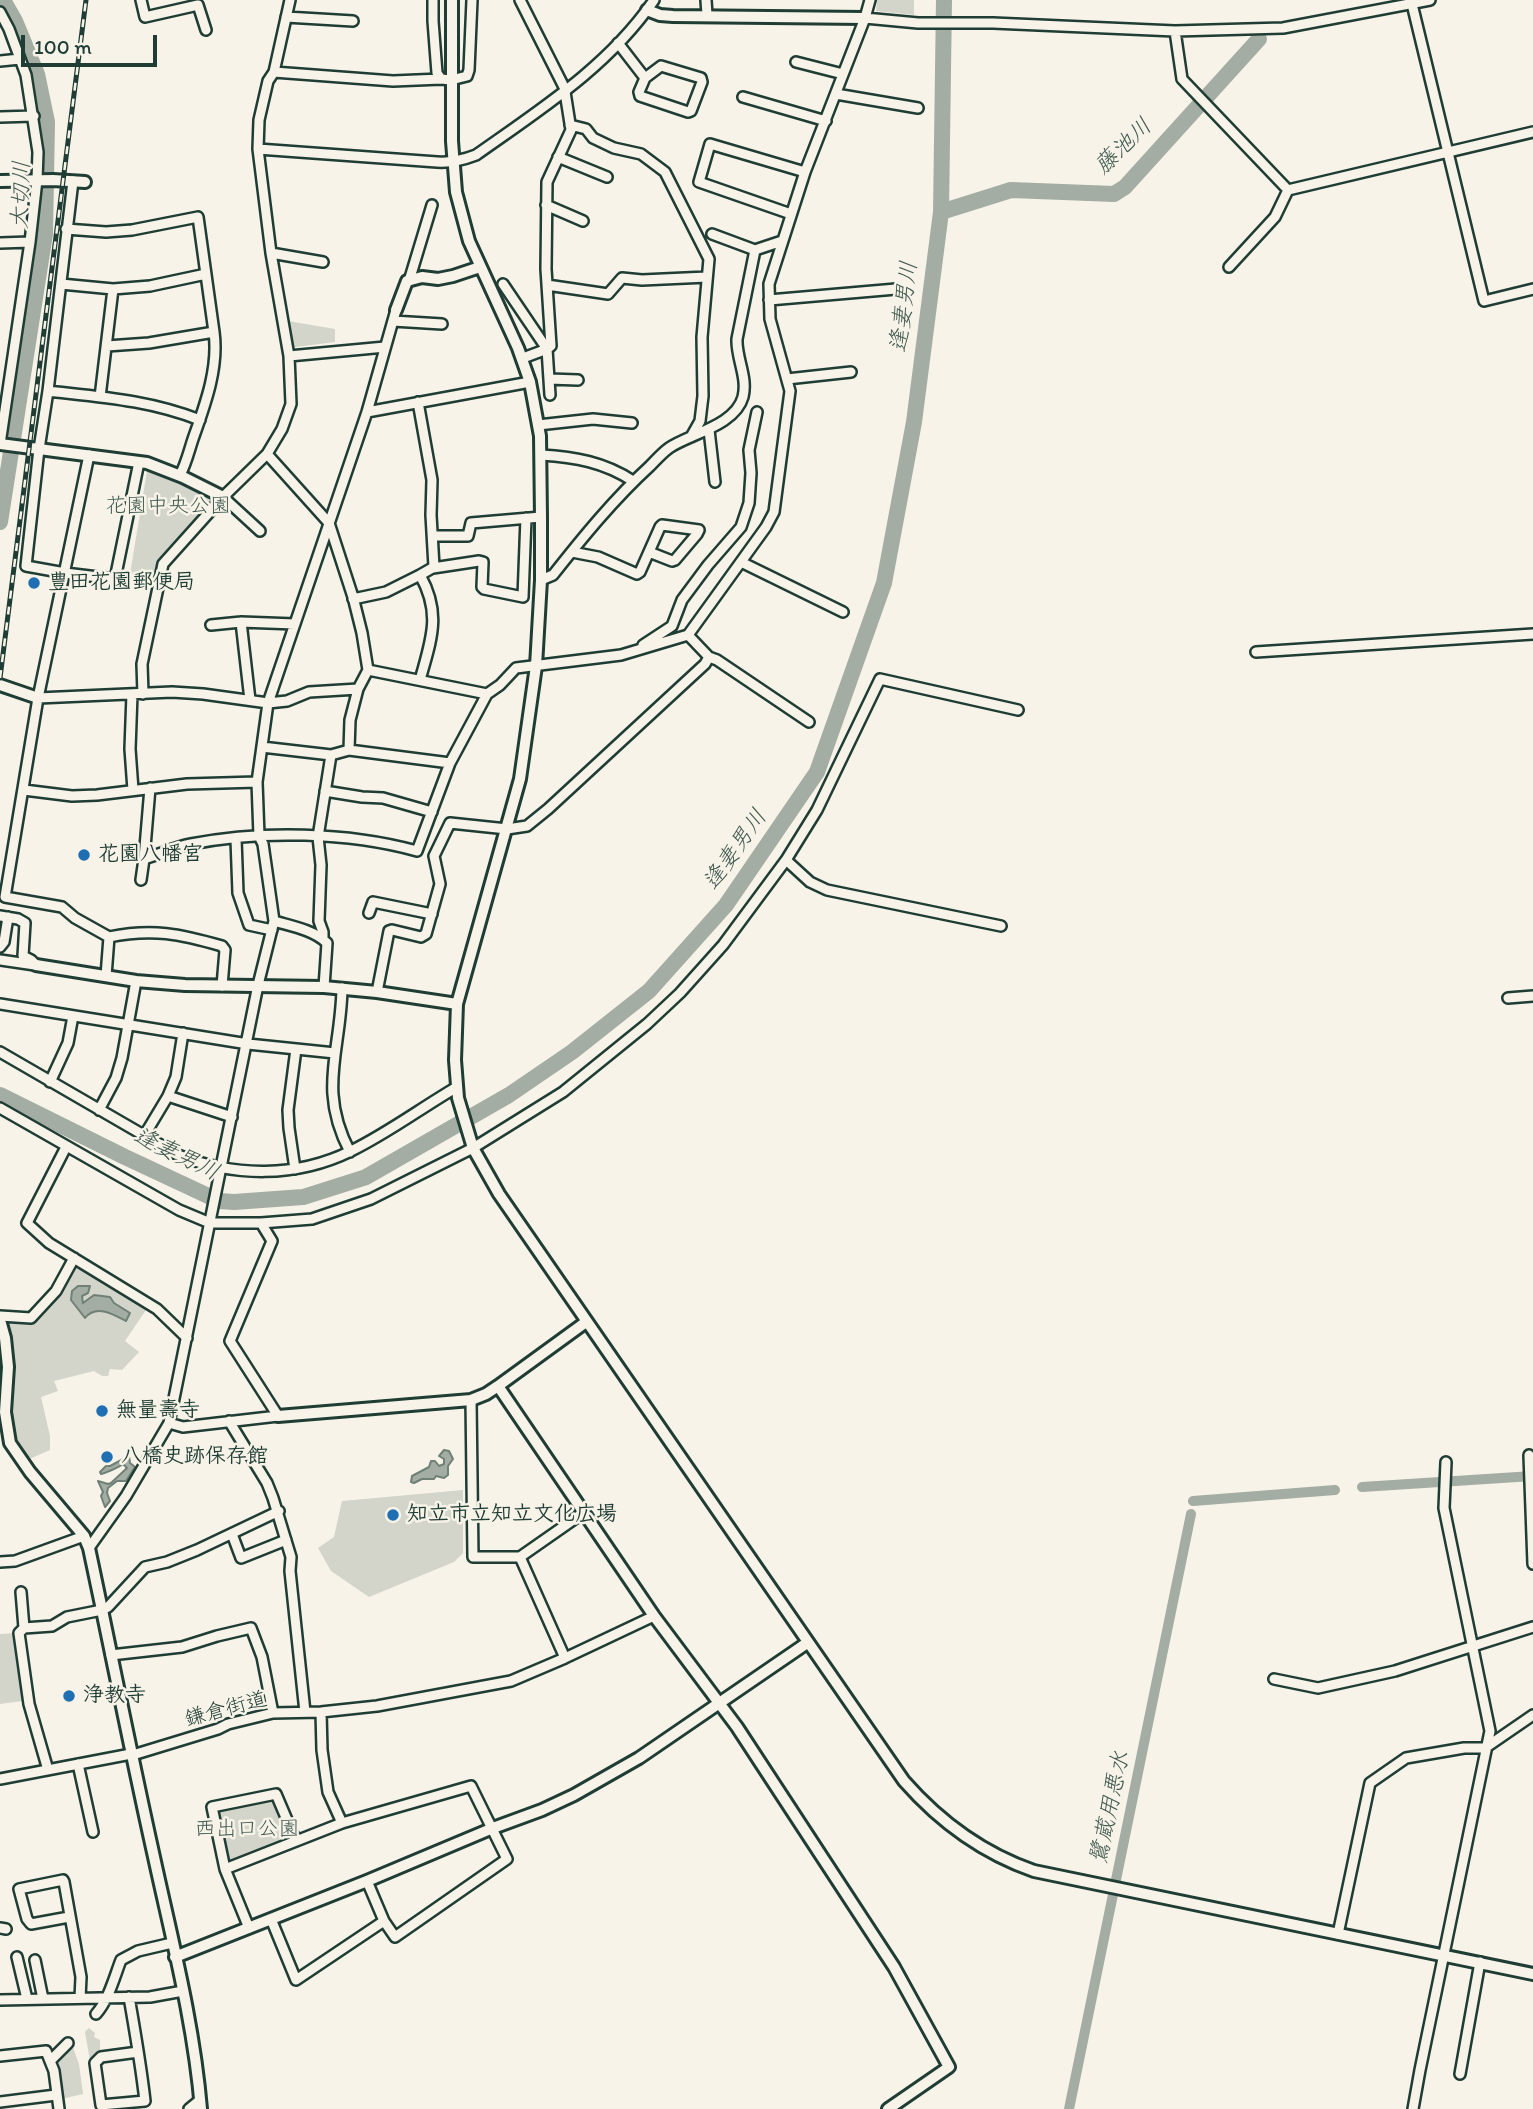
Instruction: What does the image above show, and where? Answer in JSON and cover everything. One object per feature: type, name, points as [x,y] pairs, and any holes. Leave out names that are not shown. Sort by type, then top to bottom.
[{"type":"street","points":[[141,0],[145,17],[198,5],[206,30]]},
{"type":"street","points":[[143,694],[142,664],[163,564],[267,454],[282,429],[291,404],[289,355],[271,253],[258,149],[259,120],[268,81],[274,72],[290,0]]},
{"type":"street","points":[[433,0],[435,61],[437,73],[446,80]]},
{"type":"street","points":[[453,0],[446,80],[458,206],[480,267],[523,358],[538,425],[541,455],[541,580],[536,666],[520,779],[457,1004],[455,1060],[458,1093],[471,1143],[499,1194],[807,1643],[904,1781],[922,1802],[950,1826],[1007,1862],[1034,1871],[1533,1974]]},
{"type":"street","points":[[274,72],[393,81],[446,80],[467,76],[472,0]]},
{"type":"street","points":[[520,0],[566,91],[571,130],[548,177],[547,285],[551,346],[523,358]]},
{"type":"street","points":[[258,149],[453,163],[477,155],[596,67],[654,0]]},
{"type":"street","points":[[706,0],[707,15]]},
{"type":"street","points":[[417,851],[450,763],[487,694],[516,668],[621,655],[688,635],[774,512],[790,391],[770,319],[769,284],[805,172],[870,0]]},
{"type":"street","points":[[647,10],[673,16],[865,18],[918,23],[1175,31],[1301,26],[1430,0]]},
{"type":"street","points":[[1412,4],[1484,300],[1533,289]]},
{"type":"street","points":[[0,12],[26,75],[44,180],[30,242],[5,386],[6,445],[139,462],[180,475],[223,498],[260,531]]},
{"type":"street","points":[[286,16],[353,21]]},
{"type":"street","points":[[1175,31],[1182,79],[1287,190]]},
{"type":"street","points":[[618,43],[645,78]]},
{"type":"street","points":[[0,61],[20,59]]},
{"type":"street","points":[[796,62],[843,74]]},
{"type":"street","points":[[661,66],[701,78],[702,82],[691,111],[688,112],[640,96],[645,78],[661,66]]},
{"type":"street","points":[[836,94],[918,108]]},
{"type":"street","points":[[743,97],[826,121]]},
{"type":"street","points":[[0,117],[34,116]]},
{"type":"street","points":[[570,125],[586,129],[593,138],[614,148],[641,154],[665,172],[709,259],[702,337],[703,396],[700,421],[691,438]]},
{"type":"street","points":[[1287,190],[1533,132]]},
{"type":"street","points":[[791,214],[699,182],[710,144],[805,172]]},
{"type":"street","points":[[558,157],[607,177]]},
{"type":"street","points":[[0,181],[85,182]]},
{"type":"street","points":[[73,181],[26,566],[115,579],[139,462]]},
{"type":"street","points":[[1229,267],[1275,216],[1287,190]]},
{"type":"street","points":[[89,1548],[126,1496],[169,1423],[258,985],[273,926],[263,844],[259,836],[257,782],[268,703],[367,412],[395,315],[409,281],[432,205]]},
{"type":"street","points":[[546,205],[583,221]]},
{"type":"street","points":[[66,229],[106,232],[132,230],[198,217],[216,349],[214,371],[180,475]]},
{"type":"street","points":[[712,234],[755,250],[782,241]]},
{"type":"street","points":[[0,243],[30,242]]},
{"type":"street","points":[[541,580],[553,575],[634,481],[671,447],[724,421],[743,399],[743,374],[737,339],[755,250]]},
{"type":"street","points":[[271,253],[323,262]]},
{"type":"street","points":[[409,281],[422,277],[438,279],[480,267]]},
{"type":"street","points":[[61,284],[113,289],[150,286],[206,274]]},
{"type":"street","points":[[547,285],[608,294],[622,278],[642,280],[707,277]]},
{"type":"street","points":[[503,284],[547,349],[550,395]]},
{"type":"street","points":[[100,397],[113,289]]},
{"type":"street","points":[[769,300],[896,289]]},
{"type":"street","points":[[395,315],[442,324]]},
{"type":"street","points":[[107,346],[149,343],[214,332]]},
{"type":"street","points":[[289,355],[385,347]]},
{"type":"street","points":[[787,379],[851,372]]},
{"type":"street","points":[[549,379],[579,380]]},
{"type":"street","points":[[367,412],[530,382]]},
{"type":"street","points":[[48,391],[149,403],[200,420]]},
{"type":"street","points":[[418,402],[432,480],[433,568]]},
{"type":"street","points":[[633,651],[673,626],[682,600],[741,527],[749,503],[749,450],[757,412]]},
{"type":"street","points":[[538,425],[593,419],[632,423]]},
{"type":"street","points":[[709,430],[715,482]]},
{"type":"street","points":[[267,454],[329,523],[353,599],[368,670],[358,689],[350,720],[349,750]]},
{"type":"street","points":[[89,455],[38,698],[5,897],[62,907],[75,918],[109,937],[135,932],[161,932],[222,946],[225,950],[222,986]]},
{"type":"street","points":[[541,455],[597,462],[634,481]]},
{"type":"street","points":[[433,536],[468,536],[471,523],[541,517]]},
{"type":"street","points":[[353,599],[386,592],[433,568],[483,562],[484,589],[523,597],[526,518]]},
{"type":"street","points":[[572,551],[598,557],[637,574],[662,525],[699,530],[675,560],[649,552]]},
{"type":"street","points":[[741,562],[843,612]]},
{"type":"street","points":[[420,575],[428,589],[434,625],[420,680]]},
{"type":"street","points":[[211,625],[242,622],[295,624]]},
{"type":"street","points":[[242,622],[250,700]]},
{"type":"street","points":[[1256,652],[1533,634]]},
{"type":"street","points":[[688,635],[709,657],[809,722]]},
{"type":"street","points":[[377,992],[389,931],[424,936],[440,884],[434,856],[450,823],[507,829],[527,826],[705,664],[709,657]]},
{"type":"street","points":[[368,670],[487,694]]},
{"type":"street","points":[[0,1108],[179,1210],[211,1220],[261,1223],[312,1219],[355,1205],[563,1092],[647,1024],[680,993],[723,945],[786,860],[817,810],[880,679],[1018,710]]},
{"type":"street","points":[[0,685],[38,698],[172,692],[268,703],[287,701],[309,692],[358,689]]},
{"type":"street","points":[[132,694],[130,749],[133,790]]},
{"type":"street","points":[[261,747],[331,755],[349,750],[450,763]]},
{"type":"street","points":[[323,939],[319,921],[321,865],[318,837],[331,755]]},
{"type":"street","points":[[24,790],[72,796],[187,784],[257,782]]},
{"type":"street","points":[[141,880],[150,788]]},
{"type":"street","points":[[325,791],[383,798],[432,812]]},
{"type":"street","points":[[144,859],[190,844],[259,836],[318,837],[387,843],[434,856]]},
{"type":"street","points":[[236,839],[238,893],[249,925],[298,928],[323,939],[327,943],[324,986]]},
{"type":"street","points":[[786,860],[810,882],[827,890],[1001,926]]},
{"type":"street","points":[[369,913],[373,902],[432,914]]},
{"type":"street","points":[[0,947],[4,942],[4,917],[18,919],[25,923],[23,956]]},
{"type":"street","points":[[106,976],[109,937]]},
{"type":"street","points":[[13,962],[23,956]]},
{"type":"street","points":[[23,956],[36,965]]},
{"type":"street","points":[[0,960],[136,981],[222,986],[324,986],[457,1004]]},
{"type":"street","points":[[99,1111],[116,1078],[122,1058],[136,981]]},
{"type":"street","points":[[342,988],[332,1096],[340,1133],[350,1152]]},
{"type":"street","points":[[1508,998],[1533,996]]},
{"type":"street","points":[[0,1004],[248,1044],[335,1053]]},
{"type":"street","points":[[50,1082],[68,1043],[73,1016]]},
{"type":"street","points":[[144,1136],[176,1077],[183,1033]]},
{"type":"street","points":[[295,1169],[288,1110],[296,1049]]},
{"type":"street","points":[[0,1052],[178,1155],[221,1168],[259,1172],[295,1169],[350,1152],[458,1093]]},
{"type":"street","points":[[168,1096],[232,1117]]},
{"type":"street","points":[[66,1147],[27,1223],[49,1243],[158,1310],[187,1338]]},
{"type":"street","points":[[261,1223],[272,1241],[230,1341],[278,1416]]},
{"type":"street","points":[[74,1258],[56,1291],[31,1318],[0,1318],[8,1367],[5,1412],[10,1443],[30,1472],[84,1536],[89,1548],[183,1991],[200,2104],[189,2109]]},
{"type":"street","points":[[169,1423],[183,1427],[471,1400],[498,1386],[586,1322]]},
{"type":"street","points":[[498,1386],[654,1616],[719,1702],[894,1967],[949,2067],[888,2109]]},
{"type":"street","points":[[471,1400],[473,1557],[520,1557],[583,1513]]},
{"type":"street","points":[[229,1421],[267,1483],[279,1511],[291,1557],[290,1571],[305,1712]]},
{"type":"street","points":[[1530,1455],[1533,1564]]},
{"type":"street","points":[[1413,2109],[1490,1731],[1444,1508],[1446,1462]]},
{"type":"street","points":[[48,1770],[29,1704],[19,1633],[24,1628],[52,1626],[67,1616],[102,1610],[108,1607],[145,1567],[167,1562],[279,1511]]},
{"type":"street","points":[[232,1534],[241,1558],[286,1540]]},
{"type":"street","points":[[0,1562],[15,1561],[84,1536]]},
{"type":"street","points":[[520,1557],[565,1658]]},
{"type":"street","points":[[21,1592],[24,1628]]},
{"type":"street","name":"鎌倉街道","points":[[0,1779],[136,1754],[228,1724],[273,1713],[321,1712],[377,1706],[504,1682],[565,1658],[654,1616]]},
{"type":"street","points":[[1274,1679],[1318,1688],[1395,1671],[1533,1627]]},
{"type":"street","points":[[111,1655],[182,1647],[251,1628],[262,1657],[273,1713]]},
{"type":"street","points":[[175,1957],[542,1810],[609,1777],[807,1643]]},
{"type":"street","points":[[321,1712],[322,1750],[328,1792],[342,1822]]},
{"type":"street","points":[[1338,1934],[1370,1783],[1406,1758],[1464,1748],[1485,1748],[1533,1715]]},
{"type":"street","points":[[78,1764],[93,1832]]},
{"type":"street","points":[[226,1869],[342,1822],[471,1786],[507,1859],[395,1937],[384,1921],[367,1881]]},
{"type":"street","points":[[249,1928],[226,1869],[212,1807],[276,1794],[296,1841]]},
{"type":"street","points":[[69,1917],[31,1924],[27,1919],[19,1889],[62,1880],[81,1978],[80,1998]]},
{"type":"street","points":[[271,1919],[296,1980],[384,1921]]},
{"type":"street","points":[[96,2014],[106,2003],[121,1960],[126,1956],[172,1943]]},
{"type":"street","points":[[17,1957],[27,1999]]},
{"type":"street","points":[[34,1961],[43,1998]]},
{"type":"street","points":[[1460,2074],[1480,1962]]},
{"type":"street","points":[[0,2000],[150,1997],[183,1991]]},
{"type":"street","points":[[129,1997],[138,2052],[145,2101],[101,2105],[95,2063],[101,2057],[138,2052]]},
{"type":"street","points":[[50,2061],[68,2043]]},
{"type":"street","points":[[0,2056],[47,2051],[54,2071],[59,2109]]},
{"type":"street","points":[[0,2102],[56,2095]]},
{"type":"green space","points":[[877,0],[914,0],[914,15],[876,11]]},
{"type":"green space","points":[[282,320],[335,329],[335,342],[288,348]]},
{"type":"green space","name":"花園中央公園","points":[[147,471],[181,482],[212,500],[164,557],[154,579],[129,580]]},
{"type":"green space","points":[[78,1264],[148,1307],[125,1341],[139,1352],[122,1370],[110,1369],[108,1376],[94,1371],[54,1381],[58,1391],[41,1397],[50,1436],[50,1450],[27,1460],[12,1428],[13,1363],[6,1319],[31,1322],[72,1267]]},
{"type":"green space","points":[[463,1490],[463,1553],[454,1562],[369,1597],[331,1571],[318,1548],[334,1537],[342,1501]]},
{"type":"green space","points":[[16,1633],[22,1701],[0,1704],[0,1634]]},
{"type":"green space","name":"西出口公園","points":[[269,1800],[274,1802],[288,1837],[285,1841],[227,1861],[218,1814],[220,1811]]},
{"type":"green space","points":[[89,2028],[95,2033],[94,2037],[100,2040],[100,2050],[90,2061],[85,2032]]},
{"type":"green space","points":[[72,2045],[79,2064],[83,2094],[61,2099],[58,2058]]},
{"type":"shaded area","points":[[78,1286],[90,1286],[88,1293],[82,1296],[83,1303],[94,1295],[110,1297],[114,1303],[130,1313],[126,1321],[99,1311],[85,1318],[71,1300],[72,1291]]},
{"type":"shaded area","points":[[444,1450],[449,1451],[453,1459],[448,1466],[448,1475],[444,1478],[436,1476],[434,1479],[411,1482],[412,1476],[429,1467],[431,1461],[435,1461],[439,1466],[444,1464],[444,1459],[439,1456]]},
{"type":"shaded area","points":[[129,1456],[130,1463],[135,1467],[126,1481],[117,1481],[108,1488],[110,1501],[105,1507],[98,1481],[111,1483],[127,1468],[123,1464],[101,1474],[100,1472],[106,1466]]},
{"type":"waterway","name":"大切川","points":[[0,522],[45,234],[47,122],[37,74],[15,21],[3,0]]},
{"type":"waterway","name":"逢妻男川","points":[[0,1095],[219,1201],[303,1197],[366,1177],[509,1095],[572,1052],[649,991],[726,905],[817,772],[884,583],[914,422],[941,212],[944,0]]},
{"type":"waterway","name":"藤池川","points":[[941,212],[1011,190],[1114,194],[1125,187],[1259,39]]},
{"type":"waterway","name":"鷺蔵用悪水","points":[[1362,1487],[1533,1476]]},
{"type":"waterway","name":"鷺蔵用悪水","points":[[1193,1501],[1335,1490]]},
{"type":"waterway","name":"鷺蔵用悪水","points":[[1069,2109],[1191,1514]]},
{"type":"railway","points":[[0,678],[86,0]]},
{"type":"place","name":"豊田花園郵便局","points":[[34,583]]},
{"type":"place","name":"花園八幡宮","points":[[84,855]]},
{"type":"place","name":"無量壽寺","points":[[102,1411]]},
{"type":"place","name":"八橋史跡保存館","points":[[107,1457]]},
{"type":"place","name":"知立市立知立文化広場","points":[[393,1515]]},
{"type":"place","name":"浄教寺","points":[[69,1696]]}]
